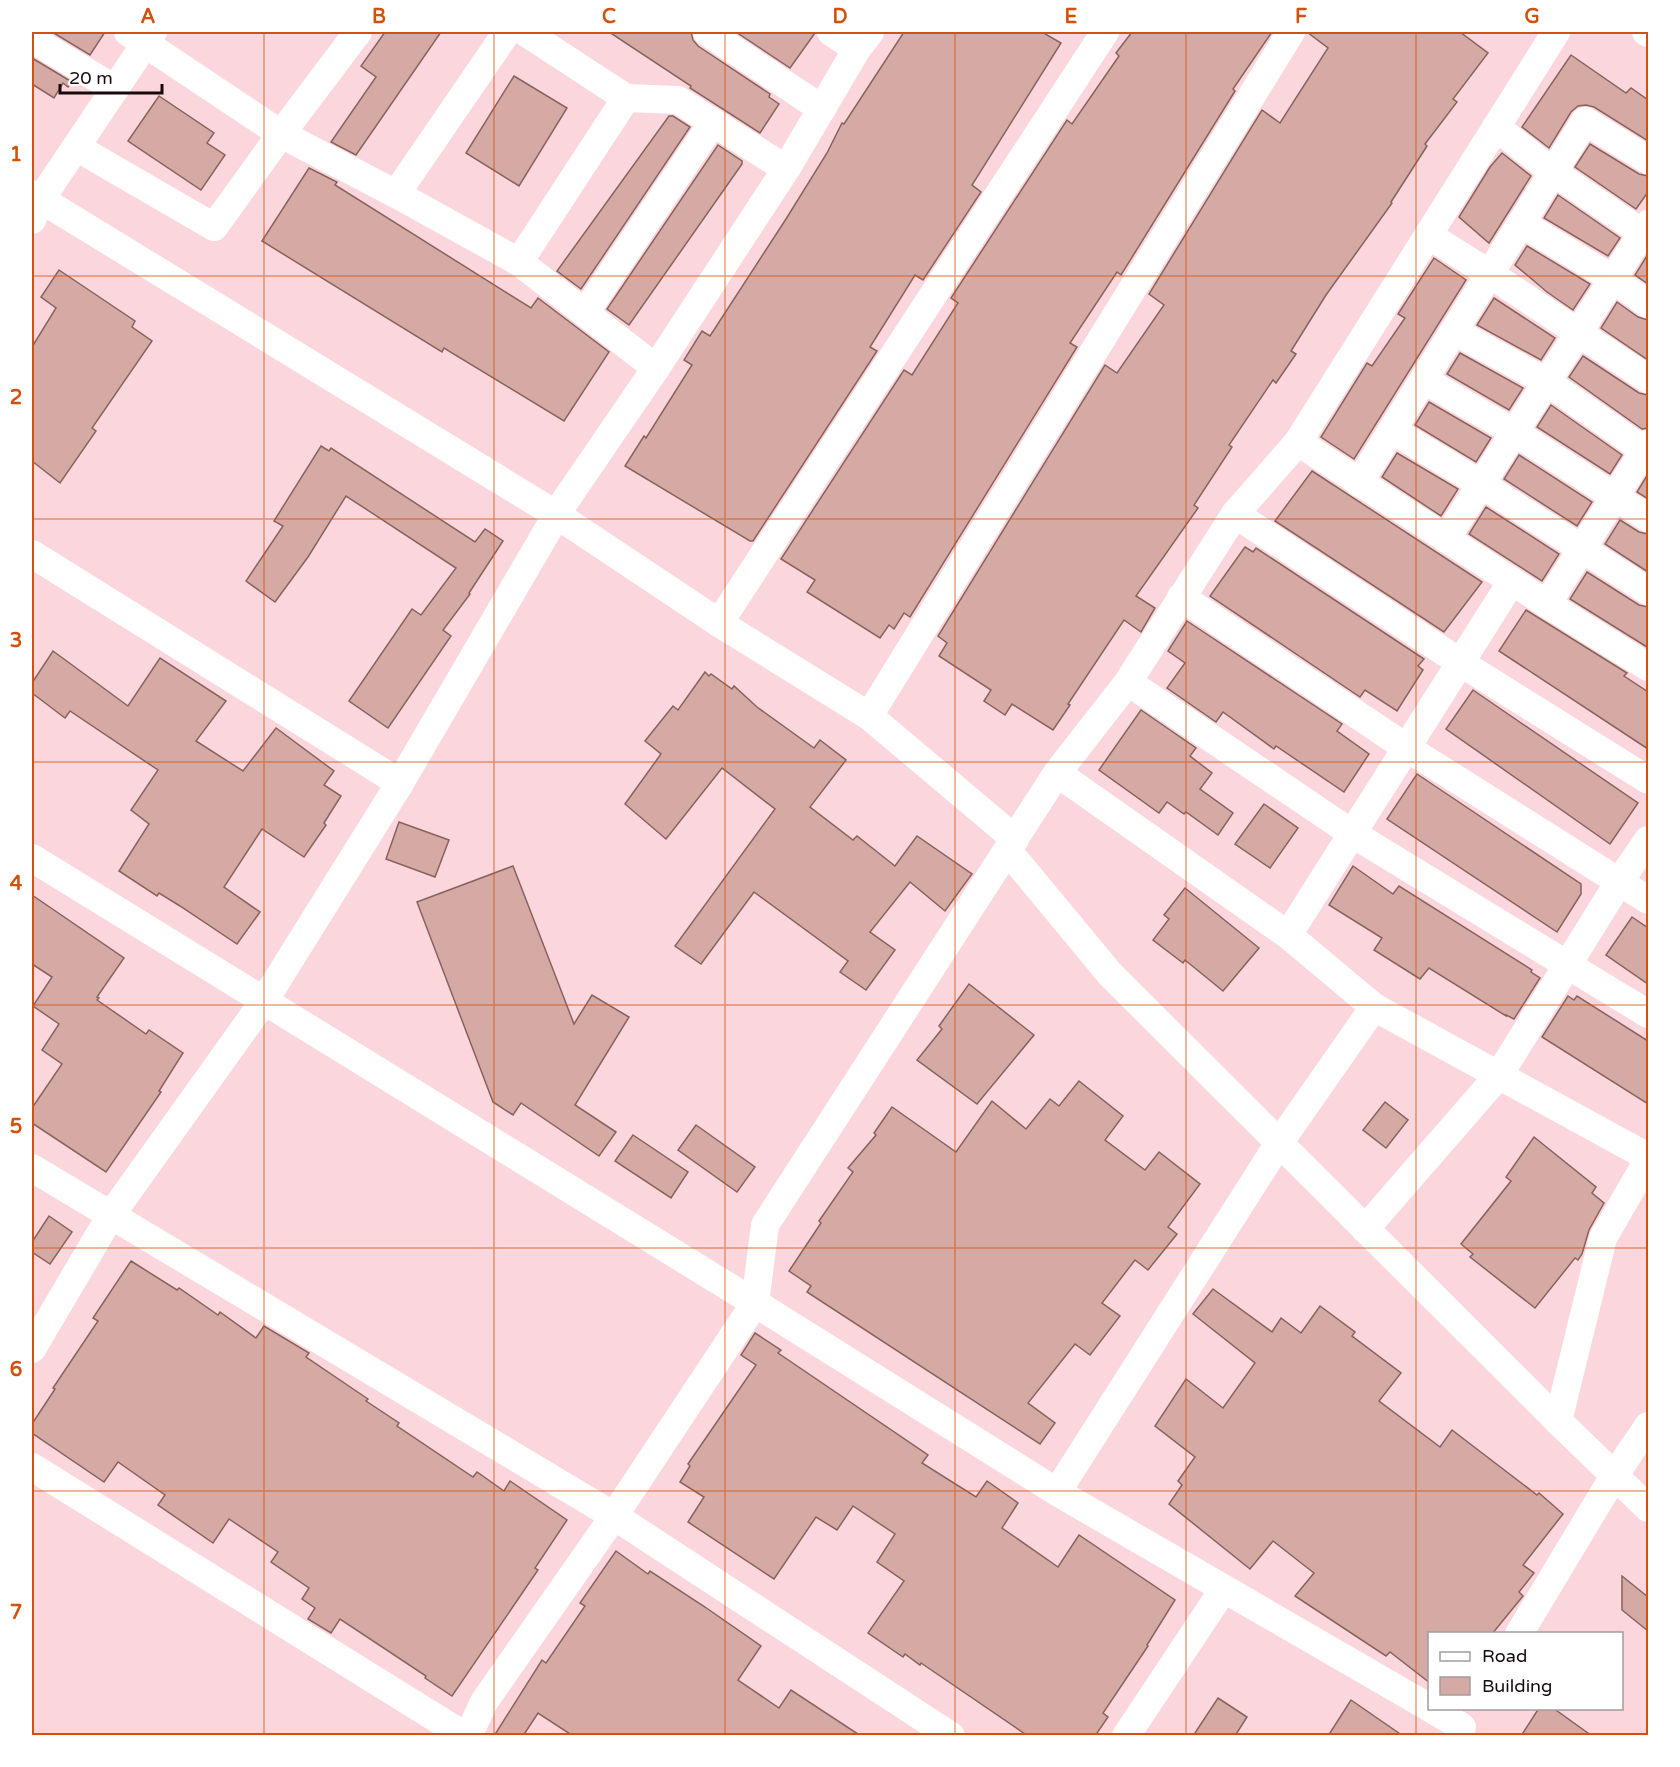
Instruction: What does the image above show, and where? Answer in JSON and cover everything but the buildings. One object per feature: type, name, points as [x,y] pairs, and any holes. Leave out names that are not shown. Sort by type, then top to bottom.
[{"type":"street","points":[[76,147],[214,227],[358,32]]},
{"type":"street","points":[[396,194],[507,32]]},
{"type":"street","points":[[525,32],[626,98],[678,100],[786,169]]},
{"type":"street","points":[[706,32],[822,109]]},
{"type":"street","points":[[32,1349],[111,1215],[264,1001],[400,783],[557,515],[786,169],[864,40],[831,32]]},
{"type":"street","points":[[719,623],[1105,32]]},
{"type":"street","points":[[869,716],[1291,32]]},
{"type":"street","points":[[32,1467],[466,1736],[484,1702],[614,1516],[755,1303],[765,1225],[1057,773],[1128,682],[1235,514],[1298,442],[1556,32]]},
{"type":"street","points":[[656,368],[519,262],[396,194],[281,135],[142,35],[115,89],[35,204],[557,515],[719,623],[869,716],[1011,845],[1110,974],[1648,1508]]},
{"type":"street","points":[[32,39],[115,89]]},
{"type":"street","points":[[519,262],[626,98]]},
{"type":"street","points":[[1359,483],[1585,121],[1648,160]]},
{"type":"street","points":[[585,313],[712,122]]},
{"type":"street","points":[[1446,538],[1613,279],[1646,232],[1553,172],[1496,127]]},
{"type":"street","points":[[1521,224],[1613,279],[1648,304]]},
{"type":"street","points":[[1428,235],[1490,273],[1648,379]]},
{"type":"street","points":[[1455,331],[1547,382],[1647,449],[1547,604]]},
{"type":"street","points":[[1424,380],[1515,432],[1648,518]]},
{"type":"street","points":[[1392,430],[1481,483],[1648,591]]},
{"type":"street","points":[[1298,442],[1648,667]]},
{"type":"street","points":[[1235,514],[1461,663],[1648,780]]},
{"type":"street","points":[[32,554],[400,783]]},
{"type":"street","points":[[1288,935],[1512,581]]},
{"type":"street","points":[[1181,597],[1407,748],[1648,900]]},
{"type":"street","points":[[1128,682],[1353,834],[1648,1014]]},
{"type":"street","points":[[1057,773],[1288,935],[1374,1007],[1648,1158],[1603,1238],[1558,1421]]},
{"type":"street","points":[[1365,1229],[1499,1075],[1567,964],[1648,840]]},
{"type":"street","points":[[32,858],[755,1303],[1057,1492],[1428,1707]]},
{"type":"street","points":[[1057,1492],[1280,1143],[1374,1007]]},
{"type":"street","points":[[32,1168],[614,1516],[951,1736]]},
{"type":"street","points":[[1520,1632],[1614,1476],[1648,1425]]},
{"type":"street","points":[[1126,1736],[1224,1590]]},
{"type":"street","points":[[1434,1710],[1464,1724]]}]
